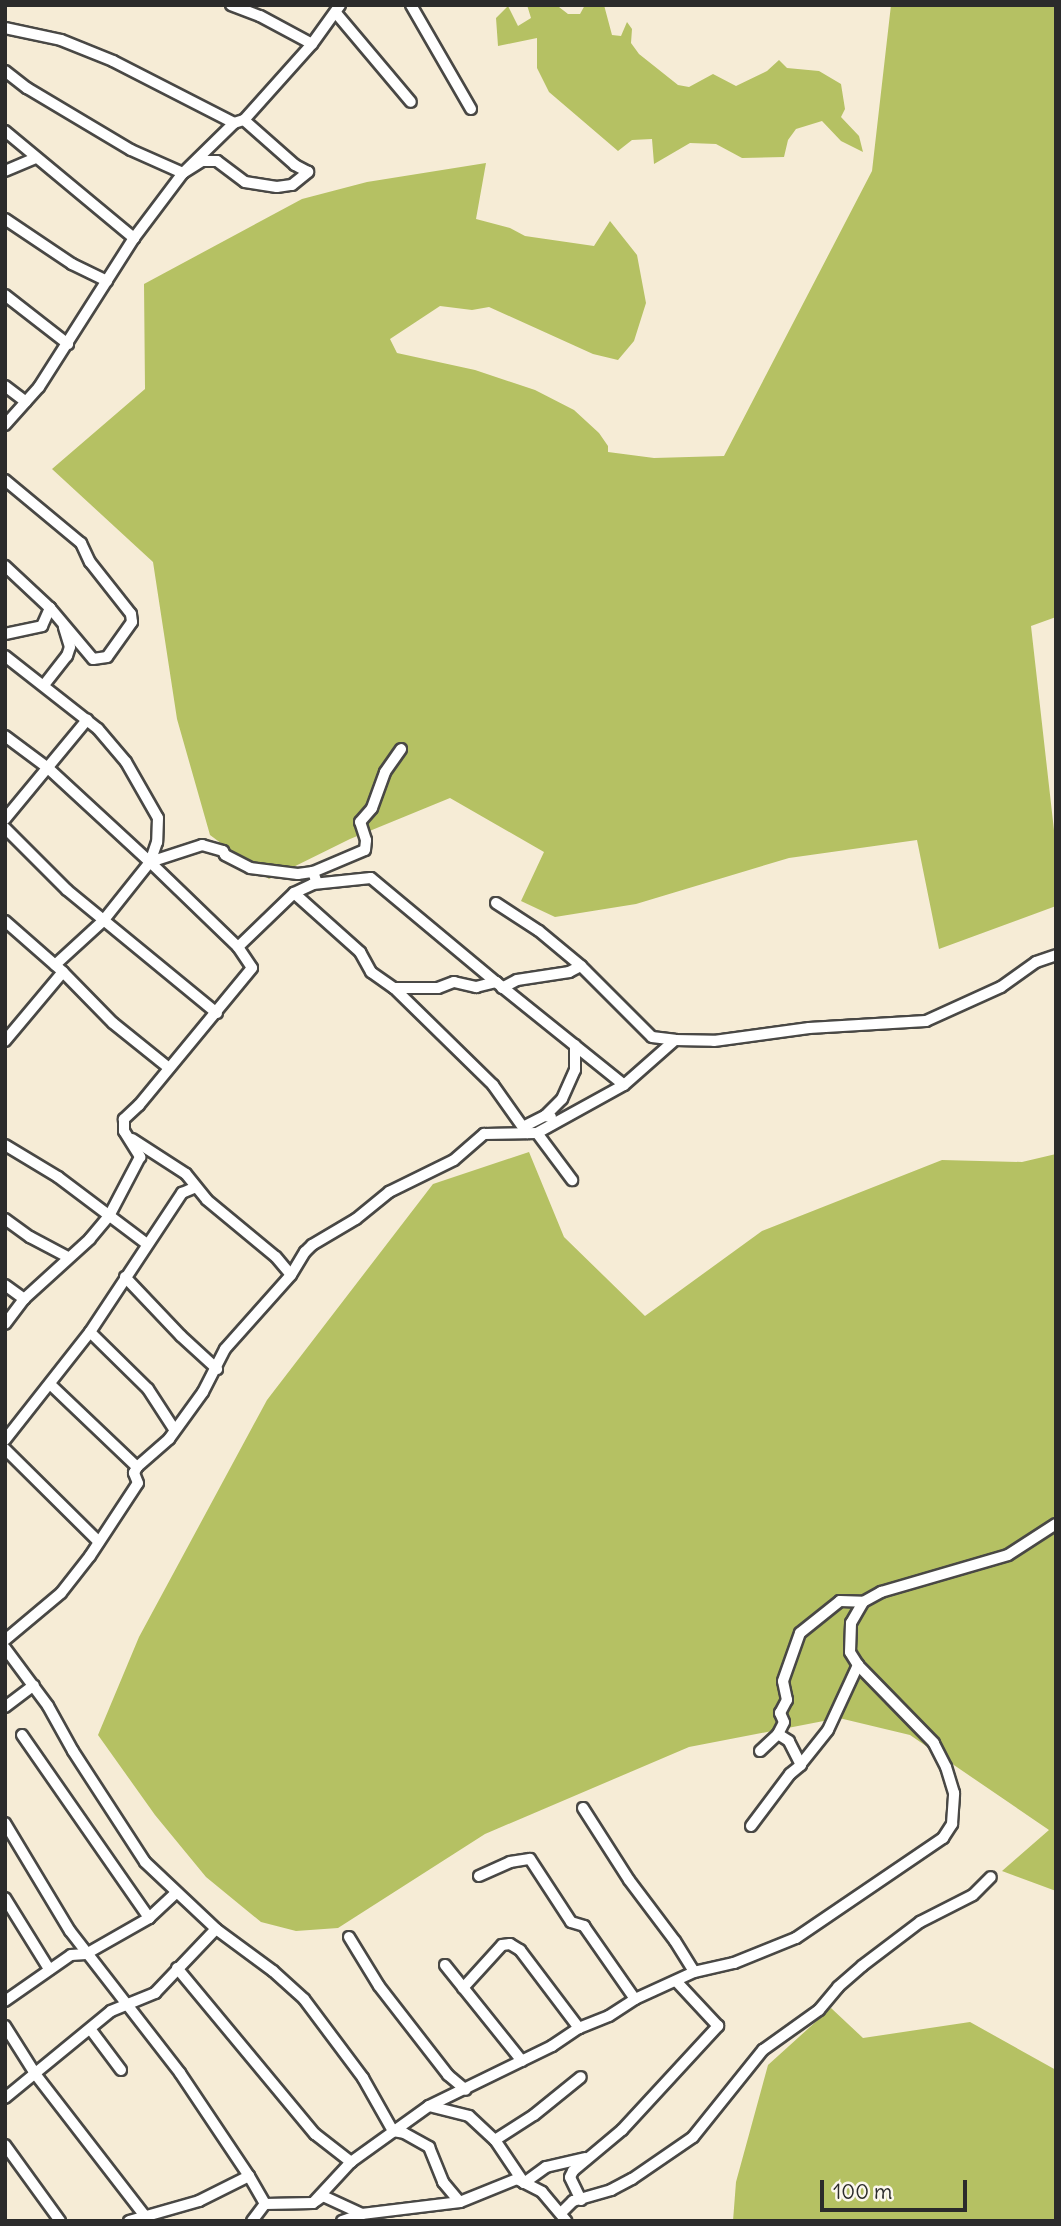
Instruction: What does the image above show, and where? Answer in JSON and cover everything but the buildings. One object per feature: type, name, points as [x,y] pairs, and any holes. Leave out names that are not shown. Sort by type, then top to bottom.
[{"type":"street","points":[[231,5],[260,16],[312,44]]},
{"type":"street","points":[[411,5],[471,109]]},
{"type":"street","points":[[5,425],[26,402],[68,344],[134,238],[183,173],[239,121],[312,44],[338,9],[411,102]]},
{"type":"street","points":[[5,27],[61,40],[113,61],[239,121],[295,166],[307,172],[292,185],[265,187],[245,182],[217,162],[202,162],[183,173]]},
{"type":"street","points":[[5,71],[27,88],[131,150],[183,173]]},
{"type":"street","points":[[5,131],[134,238]]},
{"type":"street","points":[[5,172],[35,158]]},
{"type":"street","points":[[5,219],[72,264],[107,281]]},
{"type":"street","points":[[5,295],[68,344]]},
{"type":"street","points":[[5,386],[26,402]]},
{"type":"street","points":[[5,480],[81,543],[90,562],[133,618],[103,660],[93,659],[50,608],[5,566]]},
{"type":"street","points":[[5,634],[42,626],[50,608]]},
{"type":"street","points":[[44,685],[67,656],[70,647],[64,627]]},
{"type":"street","points":[[5,656],[87,720],[126,762],[158,818],[157,842],[150,862],[103,921],[59,969],[6,1040]]},
{"type":"street","points":[[5,819],[87,720]]},
{"type":"street","points":[[5,736],[48,768],[150,862],[238,947],[252,968],[217,1013],[124,1119],[124,1131],[140,1157],[109,1216],[24,1299],[5,1324]]},
{"type":"street","points":[[238,947],[294,893],[365,850],[366,839],[360,822],[372,808],[385,772],[401,749]]},
{"type":"street","points":[[5,828],[103,921],[217,1013]]},
{"type":"street","points":[[150,862],[202,845],[223,851],[225,855],[250,868],[315,878],[371,878],[624,1085]]},
{"type":"street","points":[[294,893],[360,953],[371,972],[394,988],[493,1085],[572,1180]]},
{"type":"street","points":[[496,903],[539,931],[581,966],[652,1037],[675,1040],[714,1041],[809,1028],[926,1021],[1001,987],[1036,962],[1056,955]]},
{"type":"street","points":[[5,921],[59,969],[113,1023],[169,1068]]},
{"type":"street","points":[[394,988],[438,988],[454,982],[476,987],[499,985],[517,979],[569,972],[581,966]]},
{"type":"street","points":[[5,1640],[61,1593],[138,1483],[134,1473],[137,1467],[169,1439],[217,1369],[220,1358],[235,1335],[291,1275],[295,1265],[312,1245],[355,1219],[388,1192],[454,1160],[484,1134],[529,1131],[565,1118],[624,1085],[675,1040]]},
{"type":"street","points":[[529,1131],[562,1099],[575,1070],[575,1045]]},
{"type":"street","points":[[545,1116],[565,1118]]},
{"type":"street","points":[[131,1139],[186,1174],[194,1188],[276,1258],[291,1275]]},
{"type":"street","points":[[5,1145],[58,1177],[147,1244]]},
{"type":"street","points":[[5,1440],[51,1385],[90,1332],[182,1193],[194,1188]]},
{"type":"street","points":[[5,1219],[68,1257]]},
{"type":"street","points":[[125,1277],[217,1369]]},
{"type":"street","points":[[5,1285],[24,1299]]},
{"type":"street","points":[[90,1332],[148,1389],[174,1429]]},
{"type":"street","points":[[51,1385],[137,1467]]},
{"type":"street","points":[[5,1449],[99,1542]]},
{"type":"street","points":[[760,1751],[778,1734],[784,1722],[780,1713],[786,1700],[783,1681],[800,1633],[840,1601],[863,1602],[905,1584],[1008,1555],[1056,1524]]},
{"type":"street","points":[[313,2203],[351,2162],[429,2106],[522,2061],[579,2028],[609,2016],[635,1999],[694,1972],[734,1963],[796,1938],[927,1852],[943,1838],[951,1824],[954,1793],[933,1743],[858,1665],[850,1652],[848,1636],[851,1623],[863,1602]]},
{"type":"street","points":[[5,1648],[34,1685],[145,1862],[216,1929],[273,1971],[304,1999],[363,2078],[393,2131]]},
{"type":"street","points":[[751,1826],[828,1730],[858,1665]]},
{"type":"street","points":[[5,1707],[34,1685]]},
{"type":"street","points":[[778,1734],[789,1741],[801,1764]]},
{"type":"street","points":[[22,1735],[149,1918]]},
{"type":"street","points":[[583,1808],[694,1972]]},
{"type":"street","points":[[5,1823],[86,1954],[180,2073],[265,2204]]},
{"type":"street","points":[[479,1876],[510,1862],[530,1859],[571,1922],[584,1926],[635,1999]]},
{"type":"street","points":[[342,2221],[362,2214],[460,2202],[503,2182],[517,2179],[542,2192],[564,2217],[573,2201],[611,2190],[693,2137],[763,2050],[819,2010],[838,1987],[862,1966],[920,1922],[973,1895],[991,1877]]},
{"type":"street","points":[[5,2001],[71,1955],[86,1954],[149,1918],[176,1893]]},
{"type":"street","points":[[5,1898],[49,1969]]},
{"type":"street","points":[[5,2098],[111,2011],[129,2006],[155,1993],[216,1929]]},
{"type":"street","points":[[349,1937],[379,1986],[448,2075],[466,2090]]},
{"type":"street","points":[[463,1988],[502,1945],[510,1944],[520,1950],[579,2028]]},
{"type":"street","points":[[445,1965],[522,2061]]},
{"type":"street","points":[[177,1968],[315,2134],[351,2162]]},
{"type":"street","points":[[582,2200],[569,2177],[585,2158],[622,2130],[718,2026],[677,1982]]},
{"type":"street","points":[[5,2026],[36,2075],[145,2216]]},
{"type":"street","points":[[91,2030],[121,2070]]},
{"type":"street","points":[[495,2140],[534,2115],[581,2077]]},
{"type":"street","points":[[429,2106],[470,2116],[495,2140],[524,2183]]},
{"type":"street","points":[[393,2131],[404,2133],[429,2147],[443,2182],[460,2202]]},
{"type":"street","points":[[5,2145],[60,2221]]},
{"type":"street","points":[[524,2183],[546,2166],[585,2158]]},
{"type":"street","points":[[129,2221],[199,2201],[249,2176]]},
{"type":"street","points":[[265,2204],[313,2203],[323,2196],[362,2214]]},
{"type":"street","points":[[252,2221],[265,2204]]},
{"type":"green space","points":[[527,5],[559,7],[568,14],[580,14],[585,5],[604,5],[612,35],[621,36],[627,22],[632,29],[631,43],[639,54],[678,85],[689,87],[713,74],[736,86],[767,71],[779,60],[787,68],[819,71],[841,84],[845,109],[841,117],[859,136],[863,152],[841,141],[822,121],[796,129],[788,140],[784,157],[742,158],[716,144],[690,143],[654,164],[652,139],[632,140],[618,151],[549,92],[537,68],[537,38],[498,46],[496,18],[508,6],[518,26],[531,18]]},
{"type":"green space","points":[[891,5],[1056,5],[1056,617],[1031,626],[1056,848],[1056,906],[939,949],[917,840],[789,858],[636,904],[555,917],[521,901],[544,852],[450,798],[350,839],[269,879],[210,835],[177,719],[153,562],[52,469],[145,389],[144,284],[302,199],[367,182],[486,163],[476,219],[510,228],[525,236],[594,246],[610,221],[637,255],[646,303],[634,341],[618,360],[593,354],[489,307],[472,310],[440,306],[390,339],[397,353],[475,370],[535,390],[574,410],[599,433],[608,446],[608,452],[654,458],[724,456],[872,171]]},
{"type":"green space","points":[[529,1152],[564,1237],[645,1316],[762,1231],[942,1160],[1022,1162],[1056,1154],[1056,1891],[1002,1871],[1049,1830],[910,1735],[839,1718],[689,1747],[485,1834],[338,1928],[296,1931],[261,1922],[206,1877],[155,1815],[98,1735],[139,1637],[267,1400],[433,1184]]},
{"type":"green space","points":[[831,2008],[863,2038],[970,2022],[1056,2070],[1056,2221],[733,2221],[736,2182],[768,2065]]}]
